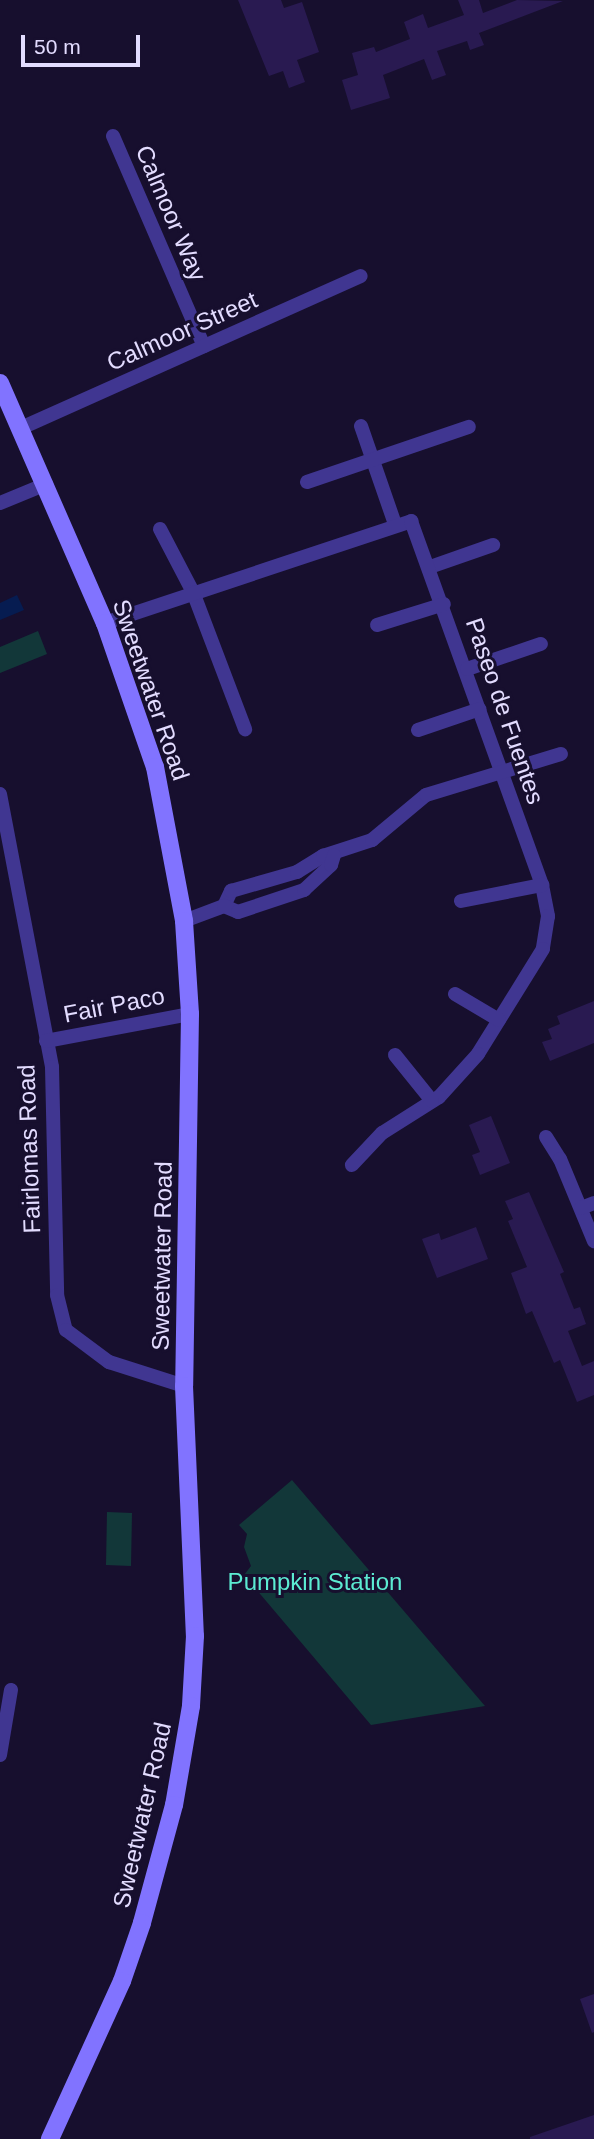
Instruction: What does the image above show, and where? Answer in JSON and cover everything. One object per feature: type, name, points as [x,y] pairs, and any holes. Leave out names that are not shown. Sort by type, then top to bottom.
[{"type":"main road","name":"Sweetwater Road","points":[[0,383],[105,623],[155,767],[184,921],[190,1014],[184,1386],[195,1636],[191,1706],[174,1805],[122,1981],[50,2139]]},
{"type":"street","name":"Calmoor Way","points":[[113,136],[204,346]]},
{"type":"street","name":"Calmoor Street","points":[[21,428],[361,276]]},
{"type":"street","points":[[105,623],[395,524],[361,426]]},
{"type":"street","points":[[307,482],[469,427]]},
{"type":"street","points":[[0,503],[46,484]]},
{"type":"street","name":"Paseo de Fuentes","points":[[352,1165],[382,1133],[432,1101],[478,1054],[543,949],[548,916],[542,885],[430,567],[411,521],[395,524]]},
{"type":"street","points":[[160,528],[193,593],[245,729]]},
{"type":"street","points":[[430,567],[493,545]]},
{"type":"street","points":[[377,625],[444,604]]},
{"type":"street","points":[[467,669],[541,644]]},
{"type":"street","points":[[418,730],[480,709]]},
{"type":"street","points":[[225,906],[231,891],[297,872],[373,841],[426,795],[561,754]]},
{"type":"street","name":"Fairlomas Road","points":[[0,794],[52,1067],[57,1295],[66,1330],[109,1362],[184,1386]]},
{"type":"street","points":[[184,921],[225,906],[238,912],[304,890],[331,865],[334,855]]},
{"type":"street","points":[[461,901],[542,885]]},
{"type":"street","points":[[455,994],[499,1020]]},
{"type":"street","name":"Fair Paco","points":[[46,1041],[190,1014]]},
{"type":"street","points":[[395,1055],[432,1101]]},
{"type":"street","points":[[546,1137],[587,1206],[594,1241]]},
{"type":"street","points":[[0,1755],[10,1690]]},
{"type":"green space","points":[[38,631],[47,654],[0,673],[0,647]]},
{"type":"green space","name":"Pumpkin Station","points":[[292,1480],[485,1706],[371,1725],[244,1575],[251,1566],[244,1547],[247,1534],[239,1525]]},
{"type":"green space","points":[[107,1512],[132,1513],[131,1566],[106,1565]]},
{"type":"water","points":[[17,595],[24,610],[0,620],[0,603]]},
{"type":"building","points":[[238,0],[281,0],[284,8],[302,2],[319,52],[297,60],[305,82],[289,88],[283,71],[269,76]]},
{"type":"building","points":[[458,0],[479,0],[483,13],[517,0],[563,1],[479,33],[484,45],[470,50],[467,41],[437,51],[446,75],[432,80],[424,59],[383,75],[390,98],[351,110],[342,80],[358,75],[352,53],[374,47],[376,52],[410,39],[404,22],[423,14],[428,28],[464,15]]},
{"type":"building","points":[[594,1001],[594,1043],[550,1061],[542,1042],[552,1039],[548,1029],[560,1024],[557,1016]]},
{"type":"building","points":[[491,1116],[510,1163],[480,1175],[472,1155],[480,1152],[469,1125]]},
{"type":"building","points":[[529,1192],[564,1272],[560,1274],[574,1309],[580,1307],[586,1324],[568,1331],[582,1366],[594,1361],[594,1395],[577,1402],[560,1360],[554,1363],[532,1311],[526,1314],[511,1273],[527,1267],[508,1221],[513,1219],[505,1201]]},
{"type":"building","points":[[476,1227],[488,1259],[437,1278],[422,1239],[439,1233],[441,1240]]},
{"type":"building","points":[[594,1994],[594,2032],[592,2033],[580,1999]]},
{"type":"building","points":[[594,2115],[594,2139],[530,2139],[530,2137]]}]
